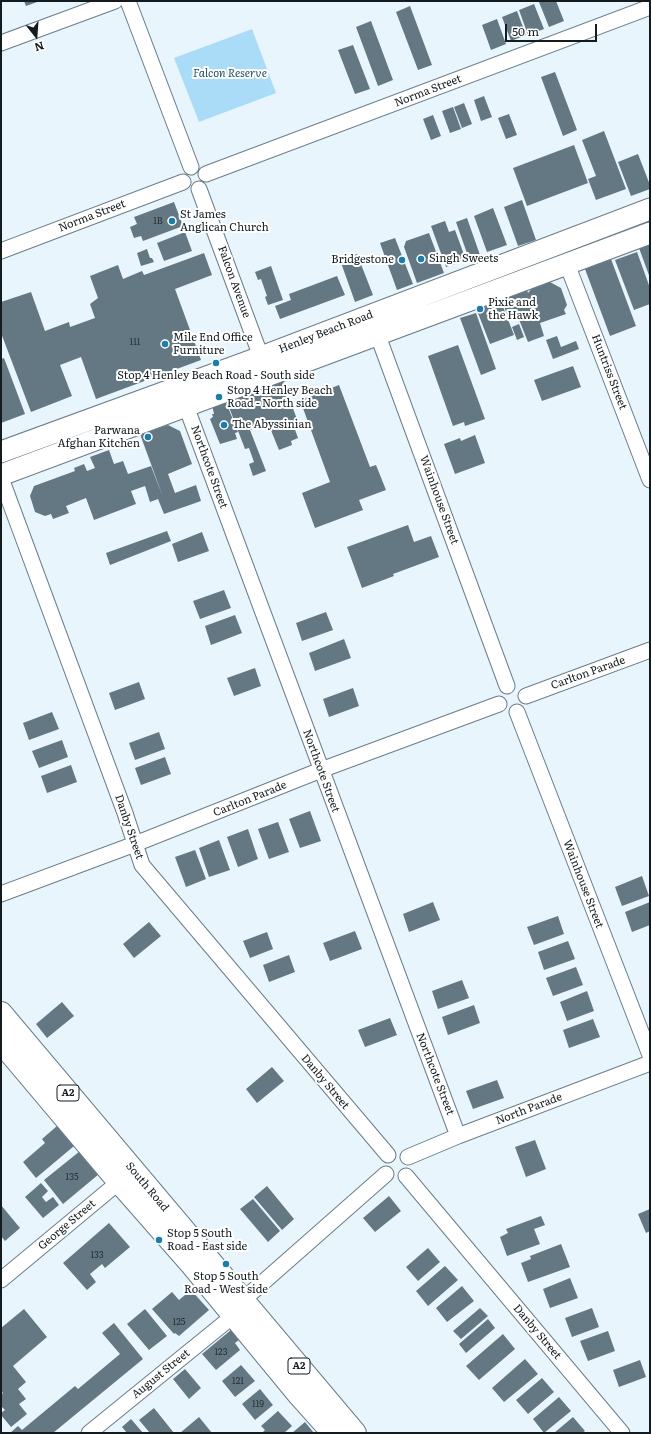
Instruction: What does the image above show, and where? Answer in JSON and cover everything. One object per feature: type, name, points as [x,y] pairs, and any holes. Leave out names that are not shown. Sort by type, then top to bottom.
[{"type":"highway","name":"South Road","points":[[1,1014],[127,1177],[238,1308],[355,1433]]},
{"type":"highway","name":"South Road","points":[[1,1042],[127,1177]]},
{"type":"highway","name":"South Road","points":[[238,1308],[333,1433]]},
{"type":"main road","name":"Henley Beach Road","points":[[1,475],[186,406],[264,366],[370,315],[650,209]]},
{"type":"main road","name":"Henley Beach Road","points":[[1,452],[264,366],[378,334],[650,233]]},
{"type":"street","points":[[1,43],[115,1]]},
{"type":"street","points":[[128,1],[191,167]]},
{"type":"street","name":"Norma Street","points":[[206,174],[650,7]]},
{"type":"street","points":[[191,167],[198,167],[206,174],[204,184],[199,189],[195,190],[188,188],[183,182],[185,171],[191,167]]},
{"type":"street","name":"Norma Street","points":[[1,251],[183,182]]},
{"type":"street","name":"Falcon Avenue","points":[[199,189],[264,366]]},
{"type":"street","name":"Huntriss Street","points":[[567,264],[650,480]]},
{"type":"street","name":"Wainhouse Street","points":[[370,315],[507,686]]},
{"type":"street","name":"Northcote Street","points":[[186,406],[458,1136]]},
{"type":"street","name":"Danby Street","points":[[1,478],[142,865],[388,1155]]},
{"type":"street","name":"Carlton Parade","points":[[526,696],[650,650]]},
{"type":"street","points":[[515,685],[522,689],[526,696],[526,702],[523,708],[517,712],[510,713],[503,710],[499,704],[498,697],[502,690],[507,686],[515,685]]},
{"type":"street","name":"Carlton Parade","points":[[1,894],[135,844],[321,770],[499,704]]},
{"type":"street","name":"Wainhouse Street","points":[[517,712],[650,1055]]},
{"type":"street","name":"North Parade","points":[[408,1157],[458,1136],[650,1063]]},
{"type":"street","points":[[397,1152],[403,1153],[408,1157],[411,1165],[406,1176],[397,1180],[386,1174],[383,1164],[388,1155],[397,1152]]},
{"type":"street","points":[[238,1308],[386,1174]]},
{"type":"street","name":"Danby Street","points":[[406,1176],[622,1433]]},
{"type":"street","name":"George Street","points":[[1,1280],[127,1177]]},
{"type":"street","name":"August Street","points":[[89,1433],[238,1308]]},
{"type":"green space","name":"Falcon Reserve","points":[[252,29],[276,93],[199,122],[174,58]]},
{"type":"building","points":[[24,1],[40,1],[26,6]]},
{"type":"building","points":[[556,1],[564,21],[549,27],[539,2]]},
{"type":"building","points":[[534,4],[544,29],[528,35],[519,10]]},
{"type":"building","points":[[410,6],[432,65],[418,70],[396,12]]},
{"type":"building","points":[[517,11],[526,35],[511,41],[502,17]]},
{"type":"building","points":[[497,19],[506,44],[491,50],[482,25]]},
{"type":"building","points":[[371,21],[393,80],[378,86],[356,27]]},
{"type":"building","points":[[353,45],[370,89],[355,94],[338,50]]},
{"type":"building","points":[[555,72],[577,130],[563,136],[541,77]]},
{"type":"building","points":[[484,96],[492,117],[481,121],[474,100]]},
{"type":"building","points":[[464,103],[472,124],[462,128],[454,107]]},
{"type":"building","points":[[453,107],[461,129],[450,133],[442,111]]},
{"type":"building","points":[[509,114],[517,135],[506,139],[498,118]]},
{"type":"building","points":[[433,115],[441,136],[431,140],[423,119]]},
{"type":"building","points":[[604,131],[626,189],[596,200],[588,179],[596,176],[582,140]]},
{"type":"building","points":[[574,145],[588,183],[527,206],[513,168]]},
{"type":"building","points":[[638,154],[650,185],[650,189],[631,196],[618,162]]},
{"type":"building","points":[[522,200],[536,240],[518,246],[504,207]]},
{"type":"building","points":[[174,202],[183,226],[143,241],[141,236],[134,238],[130,227],[137,224],[134,217]]},
{"type":"building","points":[[493,208],[507,245],[487,252],[474,216]]},
{"type":"building","points":[[467,218],[480,255],[469,259],[456,222]]},
{"type":"building","points":[[445,221],[449,232],[455,230],[466,260],[446,267],[431,226]]},
{"type":"building","points":[[185,232],[192,251],[164,261],[157,243]]},
{"type":"building","points":[[429,233],[444,273],[417,283],[404,247],[406,241]]},
{"type":"building","points":[[395,238],[413,284],[397,290],[380,243]]},
{"type":"building","points":[[650,244],[650,278],[639,248]]},
{"type":"building","points":[[147,249],[150,258],[152,258],[154,262],[141,266],[137,253]]},
{"type":"building","points":[[637,252],[650,288],[650,304],[634,310],[615,260]]},
{"type":"building","points":[[204,253],[212,275],[175,289],[201,360],[96,399],[81,357],[60,365],[72,396],[31,412],[1,333],[1,302],[31,292],[45,331],[69,322],[70,327],[95,318],[90,304],[98,298],[90,276],[118,265],[123,279],[142,271],[144,275]]},
{"type":"building","points":[[357,254],[373,295],[355,302],[340,260]]},
{"type":"building","points":[[611,259],[636,326],[610,336],[585,269]]},
{"type":"building","points":[[271,266],[283,300],[268,305],[265,297],[267,296],[261,279],[258,280],[255,272]]},
{"type":"building","points":[[337,276],[345,295],[280,319],[275,306],[291,300],[289,294]]},
{"type":"building","points":[[548,281],[561,288],[567,305],[564,310],[566,314],[540,323],[544,336],[528,342],[518,317],[509,320],[499,293],[525,283],[528,293],[533,287]]},
{"type":"building","points":[[500,299],[514,335],[490,344],[476,308]]},
{"type":"building","points":[[476,313],[496,369],[481,375],[460,318]]},
{"type":"building","points":[[519,324],[524,337],[517,340],[512,327]]},
{"type":"building","points":[[557,336],[561,347],[576,341],[579,349],[553,359],[546,340]]},
{"type":"building","points":[[458,345],[485,419],[465,426],[464,422],[453,426],[428,356]]},
{"type":"building","points":[[4,358],[25,414],[1,423],[1,359]]},
{"type":"building","points":[[573,366],[581,387],[542,401],[534,380]]},
{"type":"building","points":[[283,381],[298,422],[293,424],[298,438],[291,441],[292,445],[279,450],[268,423],[250,430],[266,471],[253,476],[249,464],[254,462],[249,448],[245,449],[227,402]]},
{"type":"building","points":[[339,385],[370,467],[376,465],[386,490],[359,500],[363,510],[315,528],[302,493],[330,482],[300,400]]},
{"type":"building","name":"The Abyssinian","points":[[225,400],[238,432],[235,433],[237,439],[220,444],[210,419],[213,417],[212,414],[214,414],[212,405]]},
{"type":"building","points":[[168,425],[180,431],[192,464],[168,474],[175,493],[196,485],[201,501],[164,514],[158,499],[150,502],[145,486],[131,491],[136,504],[94,520],[86,498],[66,506],[69,513],[53,519],[51,514],[45,516],[35,512],[30,496],[34,486],[75,471],[74,468],[84,464],[87,471],[95,468],[90,457],[109,450],[114,464],[123,461],[128,474],[151,466],[163,497],[140,434]]},
{"type":"building","points":[[475,435],[485,463],[455,474],[444,444],[460,438],[461,441]]},
{"type":"building","points":[[408,525],[414,542],[431,536],[439,557],[393,574],[394,576],[362,588],[347,547]]},
{"type":"building","points":[[167,531],[171,541],[110,565],[106,553]]},
{"type":"building","points":[[202,532],[209,551],[178,562],[172,544]]},
{"type":"building","points":[[224,590],[231,608],[200,619],[193,601]]},
{"type":"building","points":[[326,612],[333,630],[302,641],[296,623]]},
{"type":"building","points":[[235,615],[242,633],[211,645],[205,626]]},
{"type":"building","points":[[344,639],[351,658],[315,671],[309,653]]},
{"type":"building","points":[[255,668],[261,686],[234,696],[227,678]]},
{"type":"building","points":[[139,682],[145,699],[115,710],[109,693]]},
{"type":"building","points":[[353,688],[359,706],[329,717],[323,699]]},
{"type":"building","points":[[52,712],[59,729],[29,740],[23,723]]},
{"type":"building","points":[[159,732],[165,749],[135,760],[129,743]]},
{"type":"building","points":[[62,740],[68,757],[39,768],[32,751]]},
{"type":"building","points":[[165,757],[171,774],[141,785],[135,768]]},
{"type":"building","points":[[71,765],[77,782],[47,793],[41,776]]},
{"type":"building","points":[[310,811],[321,841],[300,848],[289,819]]},
{"type":"building","points":[[278,822],[289,852],[269,859],[258,829]]},
{"type":"building","points":[[248,829],[258,859],[238,867],[227,837]]},
{"type":"building","points":[[219,840],[230,870],[209,877],[199,848]]},
{"type":"building","points":[[195,850],[206,879],[186,887],[175,857]]},
{"type":"building","points":[[642,876],[649,896],[622,906],[615,887]]},
{"type":"building","points":[[433,902],[440,920],[409,932],[403,914]]},
{"type":"building","points":[[650,902],[650,925],[632,932],[625,912]]},
{"type":"building","points":[[558,916],[564,934],[534,945],[527,927]]},
{"type":"building","points":[[149,922],[161,936],[134,958],[123,944]]},
{"type":"building","points":[[355,931],[362,949],[330,961],[323,943]]},
{"type":"building","points":[[267,932],[273,949],[250,958],[243,941]]},
{"type":"building","points":[[568,941],[575,959],[544,970],[538,952]]},
{"type":"building","points":[[289,955],[295,972],[269,982],[263,965]]},
{"type":"building","points":[[576,967],[583,985],[553,996],[546,978]]},
{"type":"building","points":[[462,980],[469,998],[438,1009],[432,991]]},
{"type":"building","points":[[587,991],[594,1011],[567,1021],[560,1002]]},
{"type":"building","points":[[62,1002],[74,1016],[47,1038],[36,1024]]},
{"type":"building","points":[[474,1005],[480,1023],[448,1035],[442,1017]]},
{"type":"building","points":[[390,1018],[397,1035],[365,1047],[358,1030]]},
{"type":"building","points":[[593,1019],[600,1037],[569,1048],[563,1030]]},
{"type":"building","points":[[272,1067],[284,1081],[257,1103],[246,1089]]},
{"type":"building","points":[[497,1080],[504,1098],[473,1109],[466,1091]]},
{"type":"building","points":[[57,1126],[74,1146],[36,1178],[23,1162],[45,1143],[42,1139]]},
{"type":"building","points":[[535,1140],[546,1169],[526,1177],[515,1147]]},
{"type":"building","points":[[80,1151],[99,1174],[63,1204],[44,1180]]},
{"type":"building","points":[[41,1183],[48,1191],[42,1197],[46,1202],[53,1197],[59,1205],[43,1218],[25,1197]]},
{"type":"building","points":[[267,1186],[294,1219],[282,1230],[254,1197]]},
{"type":"building","points":[[389,1196],[401,1211],[375,1232],[363,1218]]},
{"type":"building","points":[[253,1199],[280,1231],[268,1242],[240,1209]]},
{"type":"building","points":[[1,1205],[20,1228],[5,1241],[1,1236]]},
{"type":"building","points":[[650,1209],[650,1231],[646,1233],[638,1214]]},
{"type":"building","points":[[541,1216],[545,1225],[534,1229],[540,1244],[507,1256],[500,1237],[508,1233],[506,1229]]},
{"type":"building","points":[[109,1223],[130,1247],[105,1268],[102,1264],[90,1274],[96,1282],[87,1290],[63,1263]]},
{"type":"building","points":[[561,1244],[570,1267],[528,1282],[521,1263],[531,1259],[530,1256]]},
{"type":"building","points":[[428,1248],[440,1262],[418,1281],[406,1267]]},
{"type":"building","points":[[445,1266],[458,1280],[428,1306],[416,1291]]},
{"type":"building","points":[[570,1278],[578,1298],[550,1308],[543,1289]]},
{"type":"building","points":[[462,1286],[474,1301],[447,1322],[436,1308]]},
{"type":"building","points":[[191,1290],[209,1310],[179,1336],[175,1333],[174,1334],[152,1309],[172,1292],[179,1300]]},
{"type":"building","points":[[480,1308],[488,1316],[461,1339],[453,1331]]},
{"type":"building","points":[[592,1308],[599,1327],[572,1337],[565,1318]]},
{"type":"building","points":[[24,1309],[47,1337],[13,1366],[26,1382],[18,1389],[26,1399],[19,1404],[27,1414],[11,1427],[1,1415],[1,1413],[5,1410],[1,1406],[1,1395],[3,1393],[1,1391],[1,1328]]},
{"type":"building","points":[[145,1309],[167,1336],[149,1350],[127,1324]]},
{"type":"building","points":[[488,1319],[495,1328],[466,1353],[459,1344]]},
{"type":"building","points":[[114,1323],[143,1359],[53,1433],[10,1433],[18,1426],[22,1430],[75,1386],[78,1389],[120,1354],[102,1333]]},
{"type":"building","points":[[231,1330],[239,1340],[235,1343],[240,1350],[216,1370],[202,1354]]},
{"type":"building","points":[[608,1331],[615,1351],[588,1361],[580,1341]]},
{"type":"building","points":[[503,1334],[515,1349],[479,1380],[466,1366]]},
{"type":"building","points":[[525,1359],[538,1374],[504,1402],[492,1388]]},
{"type":"building","points":[[640,1360],[646,1377],[619,1387],[613,1370]]},
{"type":"building","points":[[241,1365],[255,1381],[235,1397],[222,1381]]},
{"type":"building","points":[[185,1369],[201,1388],[189,1399],[173,1379]]},
{"type":"building","points":[[542,1378],[554,1392],[528,1414],[516,1400]]},
{"type":"building","points":[[260,1389],[273,1405],[255,1420],[242,1404]]},
{"type":"building","points":[[559,1397],[571,1411],[544,1433],[533,1419]]},
{"type":"building","points":[[154,1408],[174,1433],[150,1433],[139,1420]]},
{"type":"building","points":[[278,1411],[292,1426],[284,1433],[262,1433],[265,1430],[261,1426]]},
{"type":"building","points":[[199,1417],[212,1433],[180,1433]]},
{"type":"building","points":[[573,1417],[585,1431],[582,1433],[554,1433]]},
{"type":"building","points":[[131,1419],[143,1433],[127,1433],[122,1427]]},
{"type":"building","points":[[305,1422],[314,1433],[292,1433]]},
{"type":"place","name":"St James Anglican Church","points":[[172,221]]},
{"type":"place","name":"Singh Sweets","points":[[421,259]]},
{"type":"place","name":"Bridgestone","points":[[402,260]]},
{"type":"place","name":"Pixie and the Hawk","points":[[480,309]]},
{"type":"place","name":"Mile End Office Furniture","points":[[165,344]]},
{"type":"place","name":"Stop 4 Henley Beach Road - South side","points":[[216,363]]},
{"type":"place","name":"Stop 4 Henley Beach Road - North side","points":[[219,397]]},
{"type":"place","name":"The Abyssinian","points":[[224,425]]},
{"type":"place","name":"Parwana Afghan Kitchen","points":[[148,437]]},
{"type":"place","name":"Stop 5 South Road - East side","points":[[159,1240]]},
{"type":"place","name":"Stop 5 South Road - West side","points":[[226,1264]]}]
